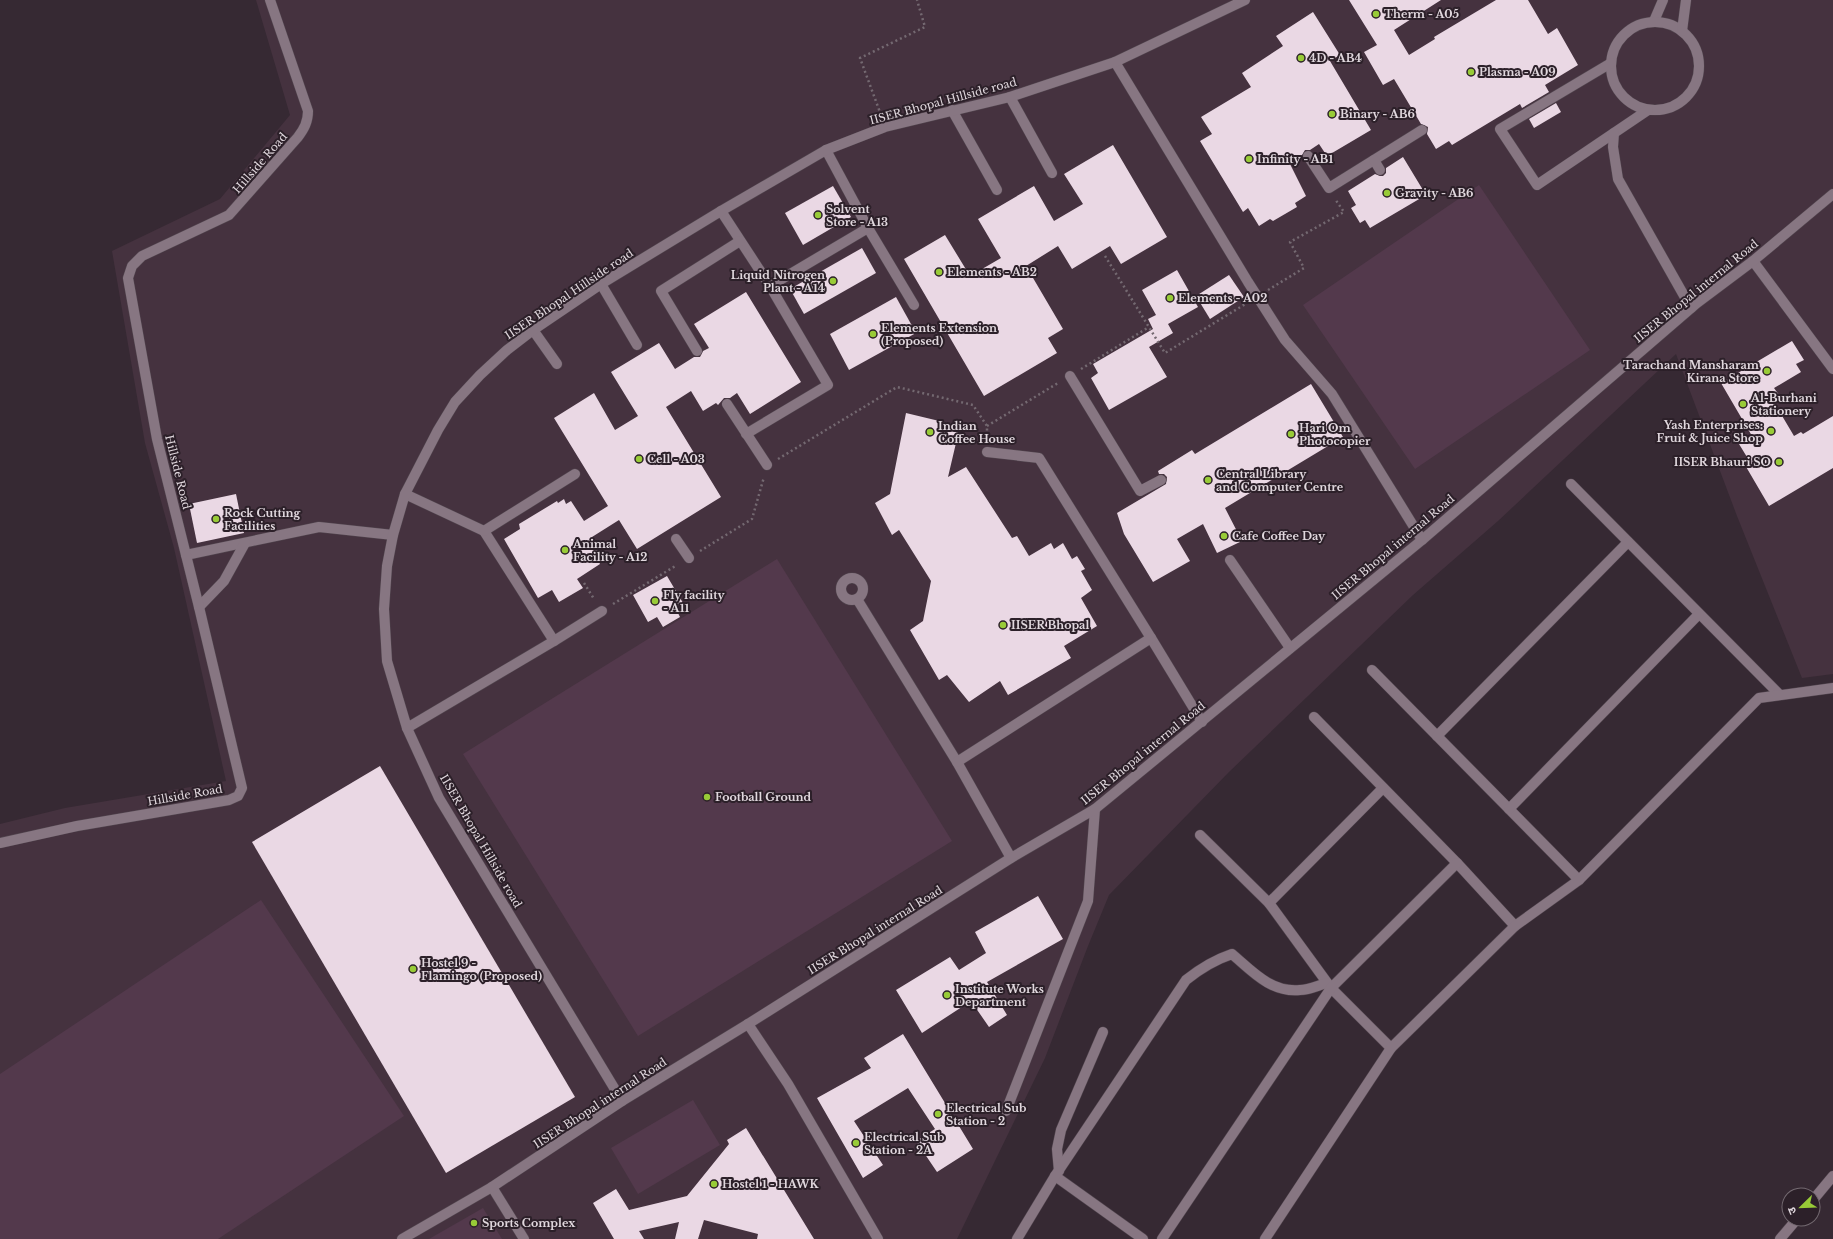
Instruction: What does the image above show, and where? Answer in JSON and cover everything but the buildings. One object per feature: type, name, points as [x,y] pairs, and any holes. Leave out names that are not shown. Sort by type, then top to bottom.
[{"type":"street","name":"Hillside Road","points":[[0,843],[78,826],[228,800],[238,796],[242,788],[157,439],[128,278],[132,266],[142,256],[234,211],[298,137],[304,128],[308,118],[308,111],[270,0]]},
{"type":"street","name":"IISER Bhopal Hillside road","points":[[622,1101],[439,798],[407,728],[387,661],[384,609],[387,566],[393,535],[405,494],[438,430],[455,402],[507,350],[533,330],[601,284],[721,211],[826,150],[885,126],[1010,97],[1115,62],[1245,0]]},
{"type":"street","points":[[1654,21],[1663,0]]},
{"type":"street","points":[[1682,30],[1686,0]]},
{"type":"street","points":[[1654,21],[1668,24],[1682,30],[1692,41],[1698,55],[1699,69],[1696,84],[1688,96],[1677,105],[1663,110],[1648,110],[1635,106],[1623,97],[1614,85],[1611,70],[1612,56],[1617,42],[1627,31],[1639,24],[1654,21]]},
{"type":"street","points":[[1115,62],[1285,340],[1332,394],[1422,540]]},
{"type":"street","points":[[1611,63],[1500,129],[1537,185],[1648,110]]},
{"type":"street","points":[[1010,97],[1052,173]]},
{"type":"street","points":[[952,110],[998,190]]},
{"type":"street","points":[[1308,156],[1329,188],[1422,130]]},
{"type":"street","points":[[1614,133],[1613,147],[1618,179],[1691,308]]},
{"type":"street","points":[[826,150],[868,228],[914,305]]},
{"type":"street","points":[[1374,160],[1380,170]]},
{"type":"street","name":"IISER Bhopal internal Road","points":[[402,1239],[492,1187],[622,1101],[748,1024],[1011,858],[1095,809],[1422,540],[1691,308],[1753,261],[1833,194]]},
{"type":"street","points":[[721,211],[770,286],[828,385],[746,434]]},
{"type":"street","points":[[770,286],[868,228]]},
{"type":"street","points":[[697,351],[661,291],[740,241]]},
{"type":"street","points":[[1753,261],[1833,369]]},
{"type":"street","points":[[601,284],[637,344]]},
{"type":"street","points":[[533,330],[557,364]]},
{"type":"street","points":[[1070,376],[1140,491],[1161,480]]},
{"type":"street","points":[[727,404],[767,465]]},
{"type":"street","points":[[987,452],[1039,458],[1202,722]]},
{"type":"street","points":[[484,531],[575,474]]},
{"type":"street","points":[[1571,484],[1780,694]]},
{"type":"street","points":[[405,494],[484,531],[554,641]]},
{"type":"street","points":[[186,555],[319,527],[393,535]]},
{"type":"street","points":[[676,539],[689,558]]},
{"type":"street","points":[[199,607],[224,581],[245,542]]},
{"type":"street","points":[[1437,736],[1628,542]]},
{"type":"street","points":[[1230,560],[1290,648]]},
{"type":"street","points":[[857,599],[957,762],[1011,858]]},
{"type":"street","points":[[407,728],[602,611]]},
{"type":"street","points":[[1509,809],[1699,614]]},
{"type":"street","points":[[957,762],[1151,638]]},
{"type":"street","points":[[1372,670],[1579,880]]},
{"type":"street","points":[[1265,1239],[1391,1048],[1515,926],[1579,880],[1759,698],[1833,688]]},
{"type":"street","points":[[1314,717],[1457,863],[1515,926]]},
{"type":"street","points":[[1269,904],[1383,788]]},
{"type":"street","points":[[1006,1111],[1088,901],[1095,809]]},
{"type":"street","points":[[1200,834],[1269,904],[1329,986],[1391,1048]]},
{"type":"street","points":[[1162,1239],[1329,986],[1457,863]]},
{"type":"street","points":[[1017,1239],[1057,1173],[1186,980],[1214,960],[1232,954],[1266,983],[1277,988],[1301,990],[1329,986]]},
{"type":"street","points":[[748,1024],[788,1084],[878,1239]]},
{"type":"street","points":[[1057,1173],[1057,1149],[1061,1130],[1103,1032]]},
{"type":"street","points":[[1057,1173],[1143,1239]]},
{"type":"street","points":[[1821,1190],[1833,1176]]},
{"type":"street","points":[[492,1187],[524,1239]]},
{"type":"street","points":[[1780,1239],[1790,1227]]},
{"type":"path","points":[[885,126],[860,58],[925,27],[917,0]]},
{"type":"path","points":[[1106,256],[1165,353],[1304,268],[1290,242],[1344,212],[1329,188]]},
{"type":"path","points":[[584,583],[602,611],[752,519],[767,465],[897,387],[973,405],[987,426]]},
{"type":"shaded area","points":[[256,0],[1833,0],[1833,674],[1802,678],[1737,516],[1676,354],[1498,521],[1413,595],[1229,772],[1109,895],[1045,1058],[957,1239],[0,1239],[0,824],[65,808],[226,781],[174,548],[145,443],[112,251],[220,199],[290,115]]},
{"type":"shaded area","points":[[1479,185],[1590,350],[1415,469],[1303,305]]},
{"type":"shaded area","name":"Football Ground","points":[[777,559],[952,841],[638,1036],[463,754]]},
{"type":"shaded area","points":[[261,900],[404,1116],[218,1239],[0,1239],[0,1074]]},
{"type":"shaded area","points":[[693,1100],[720,1145],[638,1194],[611,1148]]},
{"type":"shaded area","name":"Sports Complex","points":[[483,1208],[502,1239],[429,1239]]},
{"type":"place","name":"Therm - A05","points":[[1376,14]]},
{"type":"place","name":"4D - AB4","points":[[1301,58]]},
{"type":"place","name":"Plasma - A09","points":[[1471,72]]},
{"type":"place","name":"Binary - AB6","points":[[1332,114]]},
{"type":"place","name":"Infinity - AB1","points":[[1249,159]]},
{"type":"place","name":"Gravity - AB6","points":[[1387,193]]},
{"type":"place","name":"Solvent Store - A13","points":[[818,215]]},
{"type":"place","name":"Elements - AB2","points":[[939,272]]},
{"type":"place","name":"Liquid Nitrogen Plant - A14","points":[[833,281]]},
{"type":"place","name":"Elements - A02","points":[[1170,298]]},
{"type":"place","name":"Elements Extension (Proposed)","points":[[873,334]]},
{"type":"place","name":"Tarachand Mansharam Kirana Store","points":[[1767,371]]},
{"type":"place","name":"Al-Burhani Stationery","points":[[1743,404]]},
{"type":"place","name":"Yash Enterprises: Fruit & Juice Shop","points":[[1771,431]]},
{"type":"place","name":"Indian Coffee House","points":[[930,432]]},
{"type":"place","name":"Hari Om Photocopier","points":[[1291,434]]},
{"type":"place","name":"Cell - A03","points":[[639,459]]},
{"type":"place","name":"IISER Bhauri SO","points":[[1779,462]]},
{"type":"place","name":"Central Library and Computer Centre","points":[[1208,480]]},
{"type":"place","name":"Rock Cutting Facilities","points":[[216,519]]},
{"type":"place","name":"Cafe Coffee Day","points":[[1224,536]]},
{"type":"place","name":"Animal Facility - A12","points":[[565,550]]},
{"type":"place","name":"Fly facility - A11","points":[[655,601]]},
{"type":"place","name":"IISER Bhopal","points":[[1003,625]]},
{"type":"place","name":"Football Ground","points":[[707,797]]},
{"type":"place","name":"Hostel 9 - Flamingo (Proposed)","points":[[413,969]]},
{"type":"place","name":"Institute Works Department","points":[[947,995]]},
{"type":"place","name":"Electrical Sub Station - 2","points":[[938,1114]]},
{"type":"place","name":"Electrical Sub Station - 2A","points":[[856,1143]]},
{"type":"place","name":"Hostel 1 - HAWK","points":[[714,1184]]},
{"type":"place","name":"Sports Complex","points":[[474,1223]]}]
